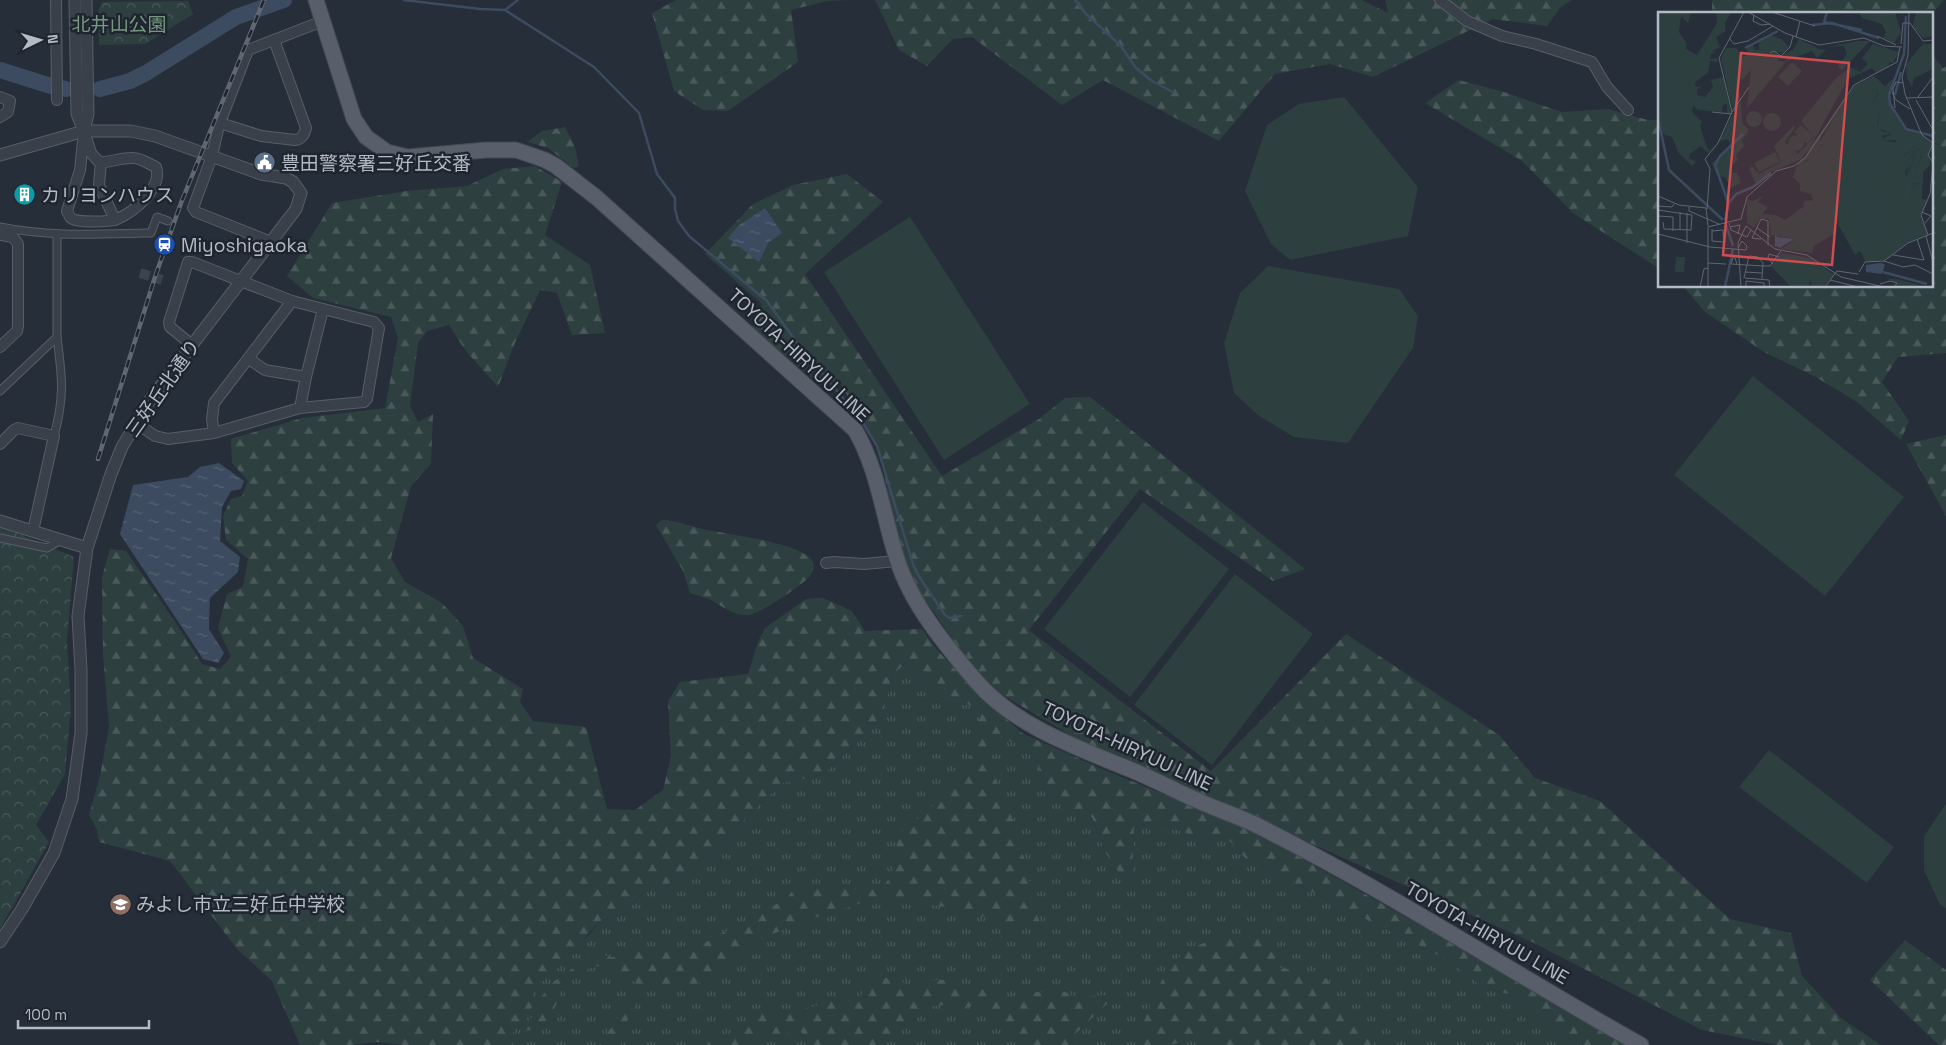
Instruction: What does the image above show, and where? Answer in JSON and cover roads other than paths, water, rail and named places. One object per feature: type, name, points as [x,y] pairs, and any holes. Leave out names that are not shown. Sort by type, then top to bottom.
[{"type":"main road","name":"TOYOTA-HIRYUU LINE","points":[[319,10],[354,119],[366,138],[387,152],[398,156],[416,157],[503,149],[525,153],[550,163],[597,198],[855,430],[864,445],[897,562],[918,603],[943,641],[978,684],[1021,718],[1051,736],[1147,777],[1199,802],[1266,829],[1641,1045]]},
{"type":"street","points":[[56,0],[57,100]]},
{"type":"street","points":[[75,0],[77,114],[84,131],[91,154],[101,162],[108,163],[130,157],[138,159],[156,167],[158,174],[150,192],[137,206],[115,220],[78,222],[71,218],[67,211],[80,170],[84,131],[88,114],[86,0]]},
{"type":"street","points":[[1440,0],[1467,21],[1502,36],[1536,44],[1592,62],[1607,87],[1628,110]]},
{"type":"street","points":[[271,242],[196,212],[193,208],[212,156],[220,123],[248,50],[274,40],[319,10]]},
{"type":"street","points":[[220,123],[262,136],[295,140],[300,139],[304,135],[306,128],[274,40]]},
{"type":"street","points":[[0,97],[10,101],[8,112],[0,117]]},
{"type":"street","name":"三好丘北通り","points":[[0,155],[84,131],[132,131],[155,136],[261,174],[286,178],[293,182],[301,193],[298,205],[150,400],[136,423],[111,474],[87,548],[78,616],[81,670],[81,733],[72,799],[54,853],[22,909],[0,942]]},
{"type":"street","points":[[101,162],[99,185],[115,220]]},
{"type":"street","points":[[0,227],[25,232],[57,234],[151,233],[156,217],[168,221]]},
{"type":"street","points":[[33,531],[60,412],[63,382],[57,337],[57,234]]},
{"type":"street","points":[[0,235],[13,237],[18,244],[18,326],[17,331],[0,347]]},
{"type":"street","points":[[136,423],[155,436],[168,439],[214,433],[300,408],[361,404],[366,399],[379,328],[374,322],[292,301],[188,262],[169,322],[170,327],[192,345]]},
{"type":"street","points":[[214,433],[212,419],[214,403],[292,301]]},
{"type":"street","points":[[300,408],[323,310]]},
{"type":"street","points":[[0,391],[57,337]]},
{"type":"street","points":[[249,359],[265,370],[306,377]]},
{"type":"street","points":[[0,444],[17,428],[54,436]]},
{"type":"street","points":[[0,521],[87,548]]},
{"type":"street","points":[[0,538],[48,548],[61,540]]},
{"type":"street","points":[[826,563],[864,564],[897,562]]},
{"type":"water","points":[[765,208],[782,233],[768,243],[759,262],[728,238],[739,225]]},
{"type":"water","points":[[219,463],[244,481],[241,489],[231,491],[222,507],[220,541],[240,557],[238,572],[210,598],[209,629],[224,653],[218,663],[203,659],[120,534],[133,485],[188,477],[200,467]]},
{"type":"waterway","points":[[100,89],[130,81],[236,17],[284,0]]},
{"type":"waterway","points":[[404,0],[505,10],[594,67],[639,113],[657,174],[675,198],[678,221],[689,236],[767,301],[800,347],[860,418],[877,446],[918,575],[945,615],[949,618],[961,616]]},
{"type":"waterway","points":[[505,10],[518,0]]},
{"type":"waterway","points":[[1075,0],[1086,14],[1120,45],[1136,68],[1152,81],[1173,92]]},
{"type":"waterway","points":[[0,70],[66,89]]},
{"type":"tunnel","points":[[140,273],[162,280]]},
{"type":"railway","points":[[98,459],[155,277],[181,203],[264,0]]},
{"type":"place","name":"豊田警察署三好丘交番","points":[[265,163]]},
{"type":"place","name":"カリヨンハウス","points":[[25,195]]},
{"type":"place","name":"Miyoshigaoka","points":[[165,245]]},
{"type":"place","name":"みよし市立三好丘中学校","points":[[120,904]]},
{"type":"park label","name":"北井山公園","points":[[119,24]]}]
